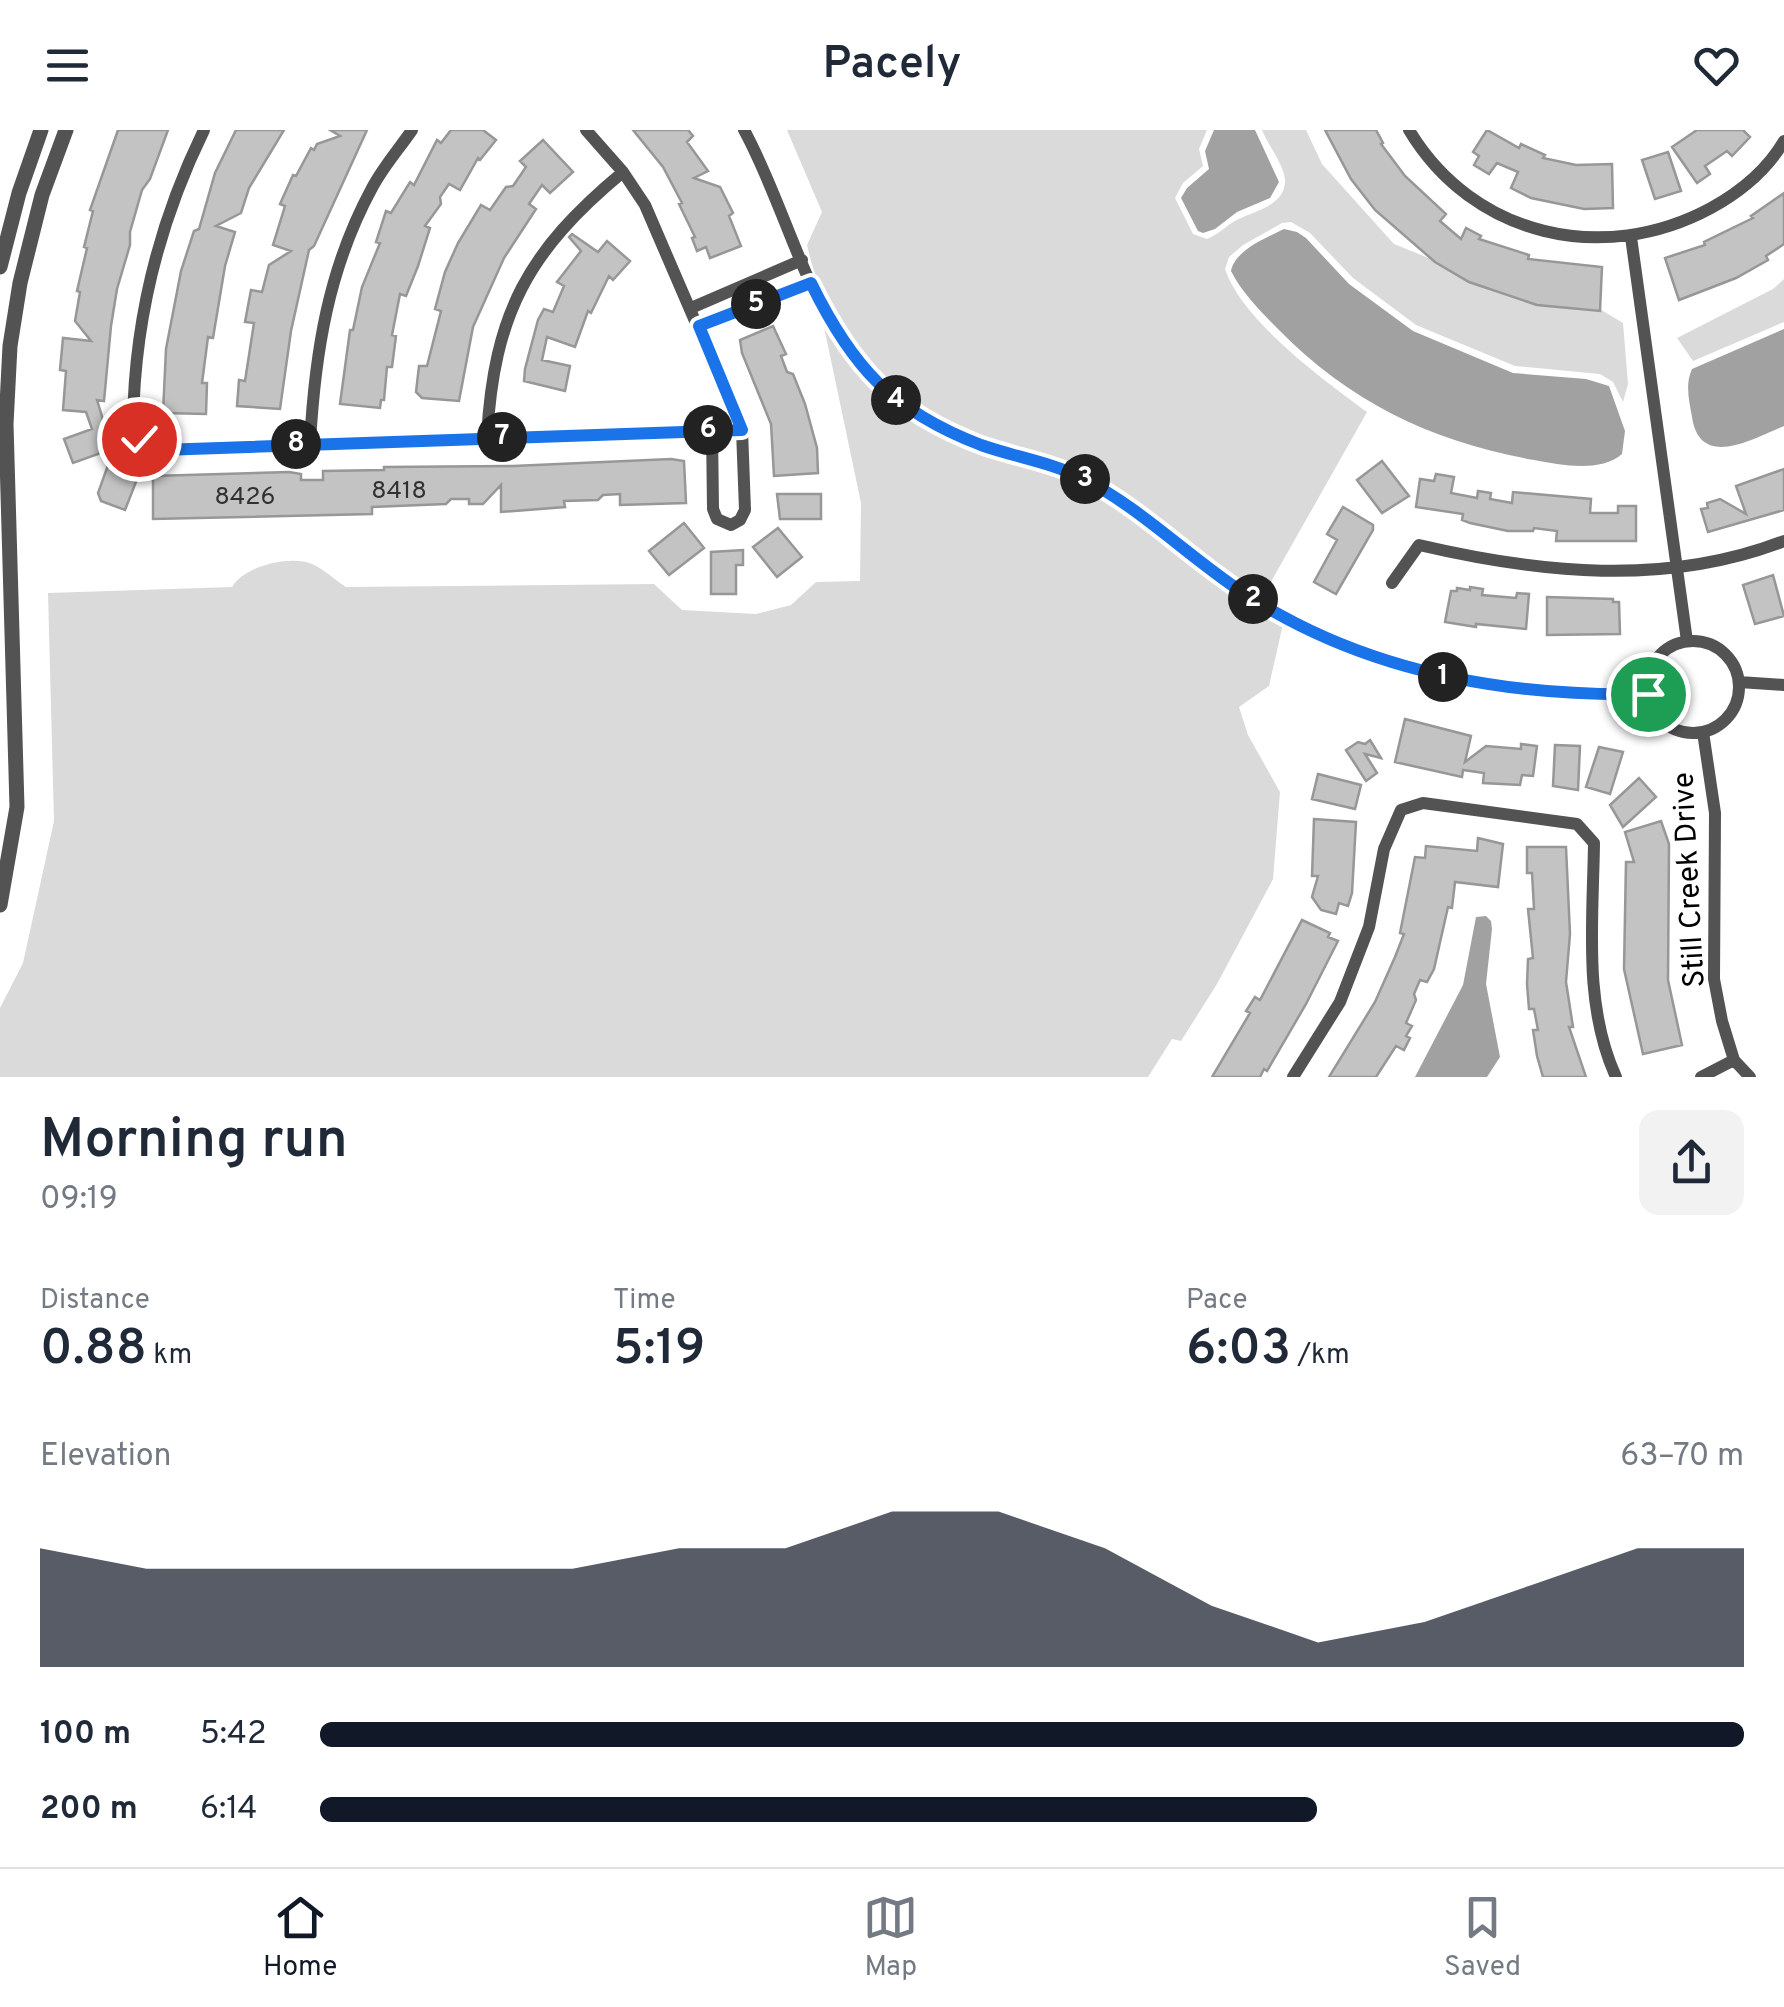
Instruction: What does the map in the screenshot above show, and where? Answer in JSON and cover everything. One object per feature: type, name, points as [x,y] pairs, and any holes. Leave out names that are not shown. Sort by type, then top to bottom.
[{"type":"street","points":[[0,267],[41,130]]},
{"type":"street","points":[[0,905],[17,806],[7,705],[6,424],[10,346],[35,223],[66,130]]},
{"type":"street","points":[[204,130],[167,218],[154,264],[141,326],[133,426],[139,439],[161,450],[742,430]]},
{"type":"street","points":[[310,444],[315,361],[336,270],[372,186],[412,130]]},
{"type":"street","points":[[586,130],[623,172],[645,205],[742,430],[745,510],[740,520],[731,525],[718,519],[714,508],[712,430]]},
{"type":"street","points":[[744,130],[832,327],[862,368],[891,396],[928,421],[982,445],[1048,463],[1084,478],[1233,586],[1314,632],[1388,662],[1492,686],[1591,695],[1648,694]]},
{"type":"street","points":[[1409,130],[1436,167],[1492,211],[1546,233],[1590,238],[1631,237],[1662,230],[1723,201],[1749,182],[1784,141]]},
{"type":"street","points":[[487,437],[490,388],[498,350],[517,295],[555,235],[623,172]]},
{"type":"street","points":[[12,218],[35,223]]},
{"type":"street","points":[[1631,237],[1687,642]]},
{"type":"street","points":[[691,308],[802,260]]},
{"type":"street","points":[[752,282],[762,302]]},
{"type":"street","points":[[699,326],[811,283]]},
{"type":"street","points":[[1392,583],[1418,545],[1524,567],[1598,573],[1676,568],[1784,541]]},
{"type":"street","points":[[1687,642],[1716,647],[1735,668],[1739,682],[1734,708],[1726,719],[1703,732],[1688,733],[1661,720],[1648,694],[1648,679],[1661,654],[1687,642]]},
{"type":"street","points":[[1739,682],[1784,684]]},
{"type":"street","name":"Still Creek Drive","points":[[1703,732],[1715,813],[1714,979],[1734,1060],[1750,1077]]},
{"type":"street","points":[[1293,1077],[1340,1002],[1369,928],[1384,849],[1401,810],[1423,803],[1577,824],[1594,843],[1592,959],[1596,1007],[1606,1055],[1616,1077]]},
{"type":"street","points":[[1701,1077],[1734,1060]]},
{"type":"shaded area","points":[[787,130],[1207,130],[1199,149],[1203,166],[1183,183],[1175,198],[1193,234],[1207,239],[1280,197],[1285,180],[1282,168],[1262,130],[1306,130],[1322,164],[1394,244],[1493,284],[1593,305],[1623,323],[1628,384],[1623,402],[1613,382],[1600,374],[1515,366],[1416,325],[1353,278],[1310,233],[1291,222],[1282,223],[1243,245],[1229,257],[1225,269],[1234,289],[1266,329],[1367,412],[1263,596],[1111,485],[1063,461],[954,425],[896,388],[871,365],[831,310],[817,278],[807,245],[822,212]]},
{"type":"shaded area","points":[[1214,130],[1255,130],[1279,182],[1270,198],[1203,233],[1198,231],[1181,198],[1209,169],[1205,151]]},
{"type":"shaded area","points":[[1284,229],[1306,238],[1349,284],[1413,331],[1513,373],[1586,379],[1609,386],[1625,431],[1622,454],[1603,464],[1580,466],[1497,452],[1396,416],[1335,379],[1279,330],[1231,271],[1245,251]]},
{"type":"shaded area","points":[[1784,279],[1784,322],[1693,361],[1677,338],[1773,289]]},
{"type":"shaded area","points":[[824,327],[854,369],[911,419],[981,453],[1082,486],[1209,580],[1283,624],[1269,686],[1239,707],[1248,735],[1280,792],[1273,879],[1217,984],[1181,1041],[1172,1039],[1148,1077],[0,1077],[0,1008],[23,963],[54,821],[48,593],[232,587],[257,568],[292,561],[316,566],[346,587],[654,584],[682,610],[756,614],[791,605],[816,582],[860,581],[861,503]]},
{"type":"shaded area","points":[[1784,329],[1784,426],[1743,443],[1716,447],[1705,443],[1697,433],[1691,411],[1688,386],[1692,369]]},
{"type":"shaded area","points":[[1486,916],[1492,929],[1486,984],[1500,1057],[1487,1077],[1415,1077],[1463,985],[1476,917]]},
{"type":"building","points":[[118,130],[168,130],[142,190],[130,232],[111,326],[104,401],[97,400],[112,449],[73,463],[64,439],[92,429],[86,412],[63,410],[63,338],[91,341],[75,321],[80,292],[77,291],[93,211],[90,210]]},
{"type":"building","points":[[236,130],[284,130],[249,188],[241,213],[216,226],[235,232],[213,338],[208,337],[202,383],[207,383],[206,414],[163,413],[166,349],[181,271],[194,231],[199,229],[215,173]]},
{"type":"building","points":[[330,130],[367,130],[309,250],[291,331],[280,409],[237,406],[239,380],[245,381],[254,323],[245,322],[251,290],[262,292],[269,265],[291,251],[273,245],[285,206],[280,204],[311,148],[340,136]]},
{"type":"building","points":[[451,130],[483,130],[496,140],[478,158],[460,190],[449,184],[425,226],[430,228],[418,266],[406,296],[400,294],[392,335],[396,336],[392,367],[387,367],[380,408],[340,404],[350,330],[380,243],[376,242],[386,211],[391,213],[410,182],[414,185],[437,140],[441,143]]},
{"type":"building","points":[[633,130],[688,130],[693,136],[687,142],[708,171],[694,178],[720,187],[733,213],[729,216],[741,246],[710,258],[706,247],[697,251],[692,238],[695,237],[679,204],[682,203],[663,167]]},
{"type":"building","points":[[1325,130],[1376,130],[1381,144],[1405,176],[1446,214],[1440,221],[1461,239],[1466,228],[1481,236],[1479,239],[1529,255],[1528,259],[1602,267],[1600,311],[1537,305],[1469,282],[1435,262],[1375,210],[1351,179]]},
{"type":"building","points":[[1487,130],[1519,148],[1521,144],[1545,155],[1543,158],[1576,165],[1612,164],[1613,208],[1584,209],[1531,198],[1511,188],[1518,172],[1497,163],[1489,174],[1474,165],[1479,156],[1473,152]]},
{"type":"building","points":[[1697,130],[1743,130],[1750,137],[1732,156],[1727,151],[1705,166],[1710,174],[1697,183],[1672,147]]},
{"type":"building","points":[[543,140],[573,172],[550,193],[542,185],[529,204],[536,209],[504,258],[473,327],[459,401],[422,398],[416,392],[419,366],[427,366],[441,311],[435,309],[458,243],[481,205],[490,210],[506,187],[513,186],[526,167],[520,161]]},
{"type":"building","points":[[1668,152],[1681,191],[1655,199],[1642,160]]},
{"type":"building","points":[[1784,193],[1784,244],[1766,256],[1768,260],[1736,278],[1679,300],[1665,258],[1705,245],[1704,242],[1753,218]]},
{"type":"building","points":[[572,234],[598,252],[607,241],[630,261],[613,280],[609,276],[591,313],[588,311],[575,347],[547,337],[542,360],[570,366],[565,391],[524,381],[538,320],[544,309],[553,312],[564,286],[557,282],[581,251],[569,237]]},
{"type":"building","points":[[773,326],[786,354],[781,356],[787,372],[793,374],[805,404],[817,448],[818,473],[774,476],[771,424],[740,340]]},
{"type":"building","points":[[111,457],[141,469],[125,510],[101,501],[98,493]]},
{"type":"building","points":[[684,461],[686,503],[620,505],[620,494],[603,495],[598,500],[564,501],[565,507],[501,512],[501,485],[483,504],[451,499],[446,504],[372,507],[372,514],[153,519],[153,476],[289,472],[301,474],[301,480],[323,480],[323,471],[384,467]]},
{"type":"building","points":[[1382,461],[1409,496],[1382,513],[1357,480]]},
{"type":"building","points":[[1784,469],[1784,510],[1708,532],[1701,509],[1708,508],[1707,503],[1720,499],[1746,514],[1736,486]]},
{"type":"building","points":[[1436,474],[1454,477],[1451,493],[1477,498],[1478,491],[1491,493],[1490,499],[1512,503],[1513,492],[1591,499],[1590,513],[1618,513],[1618,506],[1636,506],[1636,541],[1556,541],[1557,531],[1508,531],[1462,520],[1463,514],[1416,507],[1420,479],[1434,481]]},
{"type":"building","points":[[777,494],[821,494],[821,519],[780,519]]},
{"type":"building","points":[[1343,507],[1373,525],[1373,530],[1336,594],[1314,582],[1337,540],[1327,534]]},
{"type":"building","points":[[684,523],[704,548],[669,575],[649,551]]},
{"type":"building","points":[[778,528],[802,557],[777,577],[753,547]]},
{"type":"building","points":[[743,550],[743,565],[736,565],[736,594],[711,594],[711,552]]},
{"type":"building","points":[[1773,575],[1784,616],[1755,624],[1743,585]]},
{"type":"building","points":[[1483,589],[1482,595],[1516,598],[1517,593],[1529,594],[1526,629],[1445,622],[1451,591]]},
{"type":"building","points":[[1547,597],[1619,602],[1620,634],[1547,635]]},
{"type":"building","points":[[1405,719],[1471,736],[1465,762],[1486,746],[1537,746],[1533,776],[1522,775],[1520,785],[1483,783],[1484,773],[1463,770],[1462,777],[1395,762]]},
{"type":"building","points":[[1370,740],[1381,758],[1365,754],[1377,773],[1366,781],[1346,750]]},
{"type":"building","points":[[1555,745],[1580,746],[1578,790],[1553,786]]},
{"type":"building","points":[[1599,747],[1623,752],[1610,794],[1586,787]]},
{"type":"building","points":[[1318,774],[1361,785],[1355,809],[1312,799]]},
{"type":"building","points":[[1639,778],[1656,797],[1623,827],[1610,805]]},
{"type":"building","points":[[1314,819],[1356,822],[1352,893],[1348,906],[1339,903],[1336,914],[1321,910],[1312,897],[1318,876],[1312,876]]},
{"type":"building","points":[[1661,821],[1669,844],[1668,980],[1682,1045],[1643,1054],[1624,969],[1626,862],[1634,862],[1625,832]]},
{"type":"building","points":[[1478,838],[1503,844],[1498,887],[1455,882],[1452,908],[1448,907],[1434,969],[1427,982],[1420,980],[1414,994],[1416,1000],[1406,1023],[1412,1026],[1406,1036],[1410,1038],[1404,1050],[1396,1046],[1376,1077],[1329,1077],[1375,1002],[1404,934],[1400,933],[1415,857],[1425,858],[1426,846],[1477,851]]},
{"type":"building","points":[[1527,847],[1566,847],[1570,934],[1566,982],[1573,1027],[1569,1027],[1586,1077],[1543,1077],[1537,1056],[1533,1030],[1538,1030],[1534,1009],[1529,1009],[1527,984],[1528,959],[1533,958],[1528,909],[1534,909]]},
{"type":"building","points":[[1302,920],[1338,941],[1306,1004],[1260,1077],[1212,1077],[1250,1013],[1246,1011],[1255,997],[1260,1000]]},
{"type":"route","points":[[139,439],[161,450],[742,430],[699,326],[811,283],[832,327],[862,368],[891,396],[928,421],[982,445],[1048,463],[1084,478],[1247,596],[1314,632],[1388,662],[1438,676],[1542,692],[1648,694]]}]
